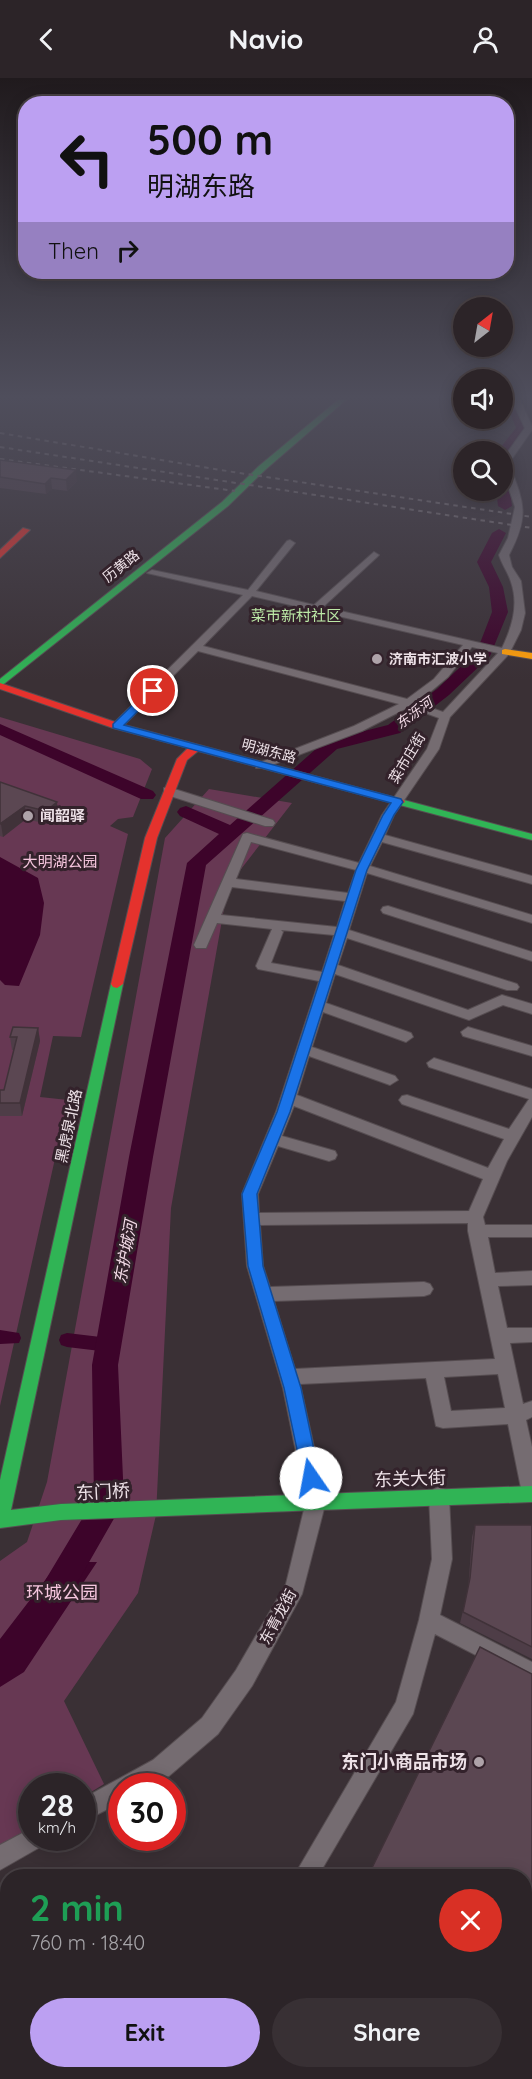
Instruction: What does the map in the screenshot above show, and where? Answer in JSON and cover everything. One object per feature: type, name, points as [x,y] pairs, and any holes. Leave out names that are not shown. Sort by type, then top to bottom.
[{"type":"main road","name":"历黄路","points":[[0,685],[236,493]]},
{"type":"main road","points":[[0,555],[26,530]]},
{"type":"main road","points":[[505,652],[532,656]]},
{"type":"main road","name":"明湖东路","points":[[0,685],[117,726],[331,784],[391,811],[532,837]]},
{"type":"main road","points":[[53,719],[150,749]]},
{"type":"main road","name":"黑虎泉北路","points":[[0,1520],[151,838],[177,758],[195,748]]},
{"type":"main road","points":[[177,758],[202,765]]},
{"type":"main road","name":"东关大街","points":[[146,1508],[532,1494]]},
{"type":"main road","name":"东门桥","points":[[0,1520],[61,1512],[146,1508]]},
{"type":"street","name":"菜市庄街","points":[[391,811],[433,749],[441,714],[505,652],[516,630],[520,613],[516,581],[507,567],[504,555],[513,538],[520,507],[515,493]]},
{"type":"street","points":[[117,726],[250,593],[290,543]]},
{"type":"street","points":[[316,608],[374,555]]},
{"type":"street","points":[[152,573],[250,593],[505,652]]},
{"type":"street","points":[[261,766],[367,725],[410,704],[474,645]]},
{"type":"street","points":[[196,647],[441,714]]},
{"type":"street","points":[[168,791],[269,823]]},
{"type":"street","name":"东青龙街","points":[[152,1773],[161,1768],[210,1726],[244,1678],[295,1587],[316,1501],[289,1377],[255,1266],[250,1194],[288,1098],[363,868],[391,811]]},
{"type":"street","points":[[201,945],[247,837],[363,868],[532,919]]},
{"type":"street","points":[[378,837],[532,880]]},
{"type":"street","points":[[228,882],[352,898]]},
{"type":"street","points":[[388,909],[532,957]]},
{"type":"street","points":[[213,918],[342,932],[512,987]]},
{"type":"street","points":[[276,932],[264,966],[328,973],[469,1015],[502,1000],[532,1010]]},
{"type":"street","points":[[318,1005],[406,1037]]},
{"type":"street","points":[[468,1032],[532,1051]]},
{"type":"street","points":[[304,1049],[390,1080]]},
{"type":"street","points":[[434,1064],[532,1095]]},
{"type":"street","points":[[288,1098],[492,1176]]},
{"type":"street","points":[[407,1100],[513,1136]]},
{"type":"street","points":[[532,1104],[492,1176],[476,1224],[506,1366],[524,1412],[532,1494]]},
{"type":"street","points":[[273,1139],[328,1155]]},
{"type":"street","points":[[251,1219],[476,1224],[532,1232]]},
{"type":"street","points":[[488,1280],[532,1278]]},
{"type":"street","points":[[264,1294],[424,1289]]},
{"type":"street","points":[[500,1336],[532,1335]]},
{"type":"street","points":[[289,1377],[506,1366]]},
{"type":"street","points":[[434,1370],[443,1420],[524,1412]]},
{"type":"street","points":[[309,1869],[405,1706],[429,1620],[442,1559],[439,1496]]},
{"type":"street","points":[[429,1620],[532,1673]]},
{"type":"street","points":[[0,1858],[18,1847]]},
{"type":"green space","name":"大明湖公园","points":[[0,717],[140,759],[152,769],[133,817],[118,819],[110,826],[128,834],[81,1037],[53,1036],[40,1097],[68,1100],[0,1406]]},
{"type":"green space","name":"环城公园","points":[[209,789],[292,803],[228,886],[171,1208],[156,1515],[138,1593],[64,1701],[104,1784],[96,1789],[96,1773],[18,1773],[18,1837],[0,1849],[0,1561],[27,1542],[47,1482],[165,838]]},
{"type":"shaded area","points":[[0,857],[38,878],[44,903],[40,935],[19,986],[5,985],[0,980]]},
{"type":"shaded area","points":[[59,1562],[97,1562],[24,1672],[0,1687],[0,1639]]},
{"type":"building","points":[[0,782],[57,802],[46,811],[25,806],[0,824]]},
{"type":"building","points":[[13,1027],[38,1028],[20,1103],[0,1103],[0,1090],[4,1090],[17,1037],[10,1037]]},
{"type":"building","points":[[475,1525],[532,1525],[532,1647],[463,1612],[470,1578]]},
{"type":"building","name":"东门小商品市场","points":[[480,1647],[532,1674],[532,1869],[371,1869]]},
{"type":"waterway","name":"东泺河","points":[[504,501],[505,506]]},
{"type":"waterway","name":"东护城河","points":[[57,1589],[109,1501],[105,1365],[141,1157],[197,863],[331,745],[394,729],[443,692],[484,653],[500,612],[496,587],[484,562],[499,533]]},
{"type":"waterway","points":[[0,729],[147,795]]},
{"type":"waterway","points":[[186,812],[231,832]]},
{"type":"waterway","points":[[0,1337],[13,1338]]},
{"type":"waterway","points":[[67,1340],[109,1345]]},
{"type":"railway","points":[[305,493],[532,528]]},
{"type":"railway","points":[[375,493],[532,517]]},
{"type":"traffic: fast","points":[[0,684],[236,493]]},
{"type":"traffic: fast","points":[[400,802],[532,837]]},
{"type":"traffic: fast","points":[[0,1520],[117,984]]},
{"type":"traffic: fast","points":[[0,1520],[61,1512],[532,1494]]},
{"type":"traffic: slow","points":[[505,652],[532,656]]},
{"type":"traffic: jam","points":[[0,555],[26,530]]},
{"type":"traffic: jam","points":[[0,686],[117,726],[400,802]]},
{"type":"traffic: jam","points":[[117,984],[151,838],[182,759],[195,748]]},
{"type":"place","name":"济南市汇波小学","points":[[377,659]]},
{"type":"place","name":"闻韶驿","points":[[28,816]]},
{"type":"place","name":"东门小商品市场","points":[[479,1762]]},
{"type":"district","name":"菜市新村社区","points":[[296,616]]},
{"type":"route","points":[[153,691],[117,726],[398,802],[388,815],[362,870],[284,1112],[250,1194],[255,1266],[292,1388],[311,1478]]}]
